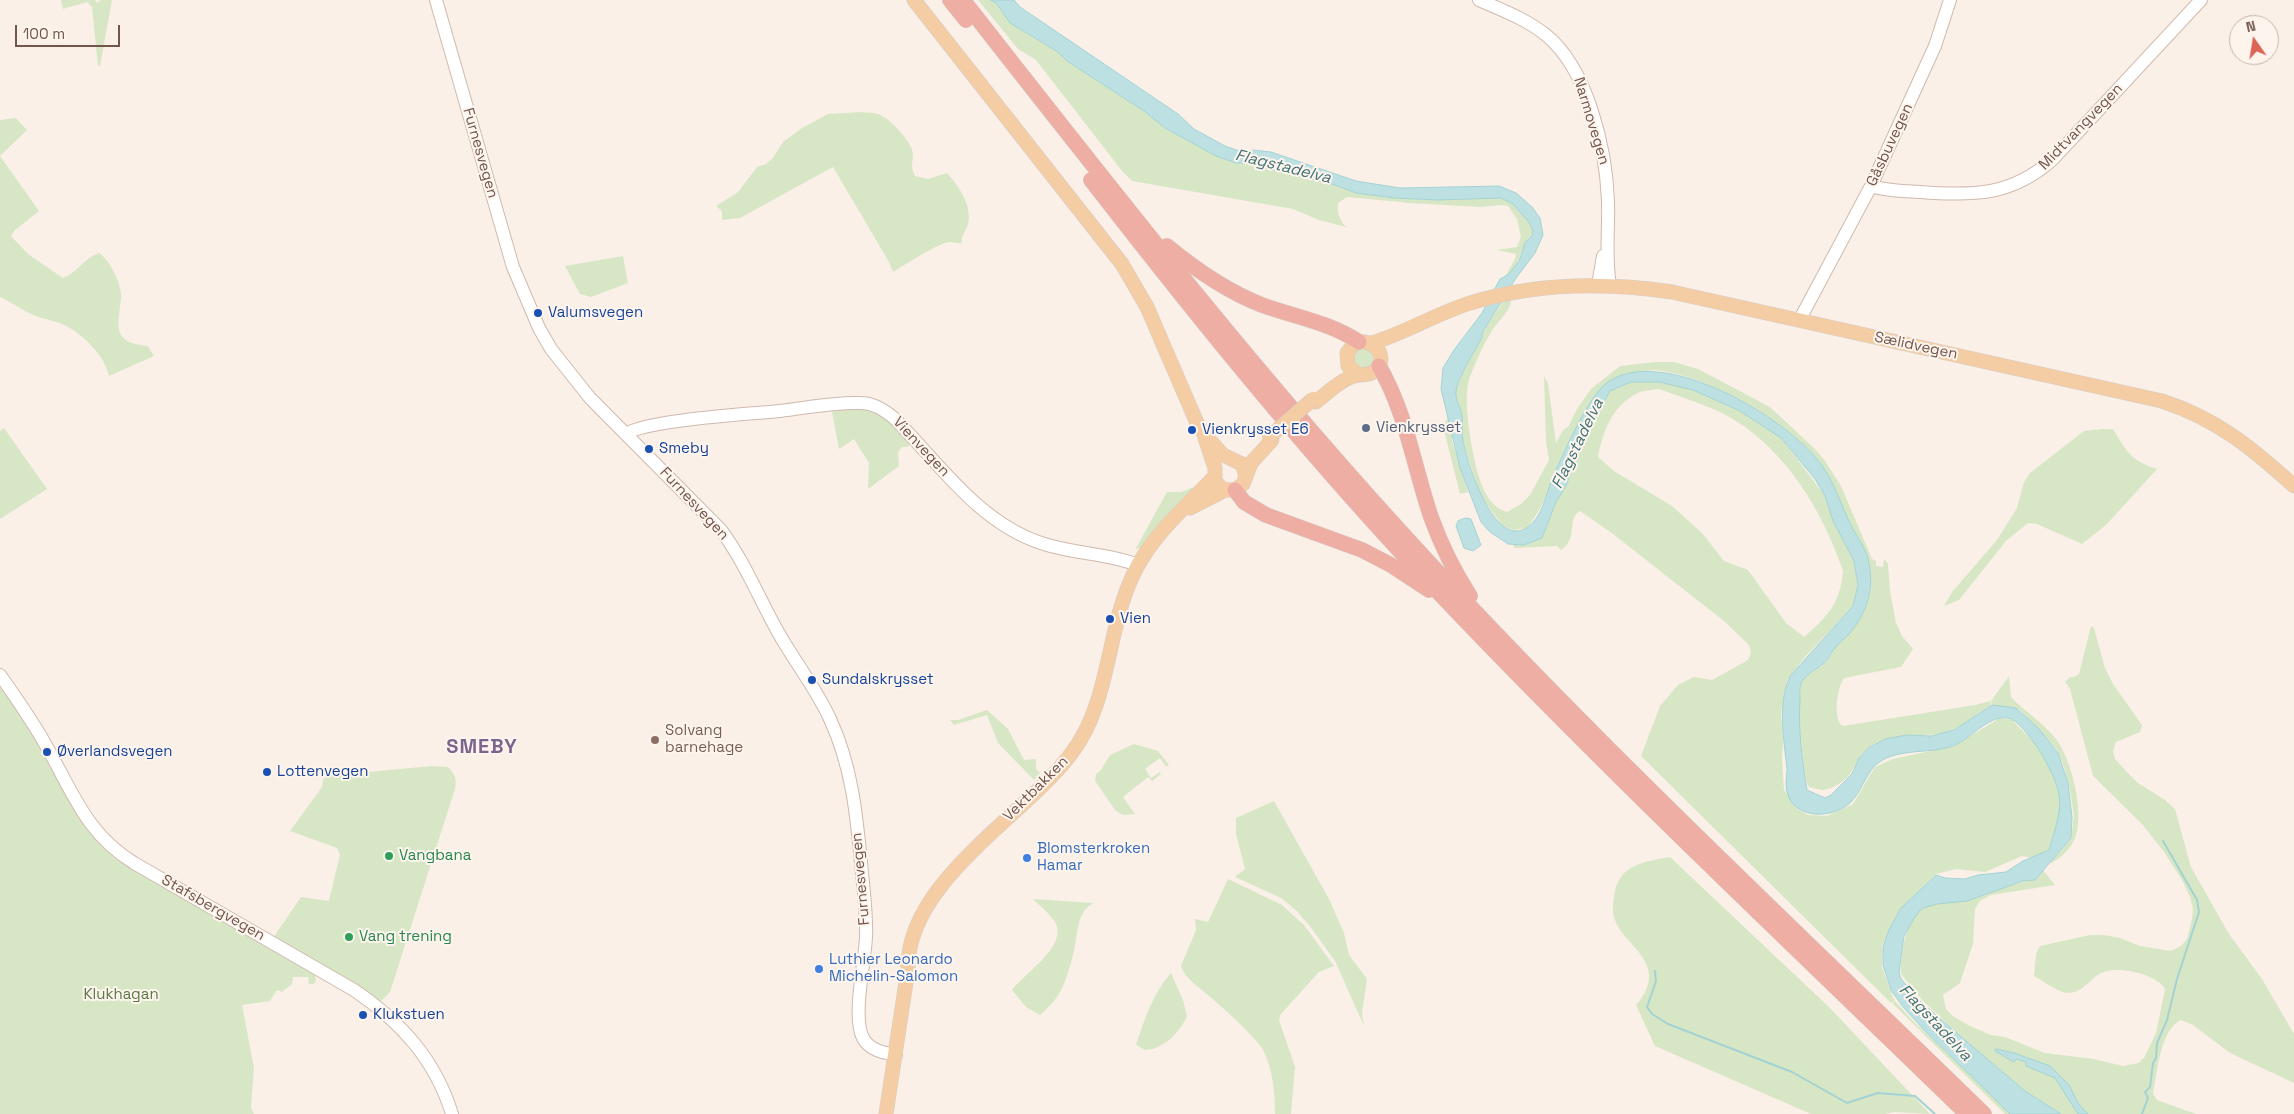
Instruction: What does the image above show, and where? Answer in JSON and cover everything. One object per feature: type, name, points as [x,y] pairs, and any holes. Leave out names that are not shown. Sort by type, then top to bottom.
[{"type":"highway","points":[[950,0],[1237,365],[1344,488],[1440,594],[1644,799],[1967,1114]]},
{"type":"highway","points":[[963,0],[1148,236],[1324,445],[1421,554],[1488,625],[1660,798],[1984,1114]]},
{"type":"highway","points":[[1148,236],[1162,242],[1198,271],[1238,295],[1338,330],[1365,342]]},
{"type":"highway","points":[[1380,361],[1437,534],[1462,584],[1488,625]]},
{"type":"highway","points":[[1230,490],[1244,502],[1266,515],[1362,550],[1391,565],[1421,587],[1440,594]]},
{"type":"main road","name":"Furnesvegen","points":[[436,0],[513,267],[522,290],[551,349],[585,392],[710,517],[729,540],[789,651],[822,703],[837,733],[853,797],[866,915],[859,1022],[863,1038],[868,1044],[878,1051],[891,1054]]},
{"type":"main road","points":[[914,0],[1122,264],[1147,307],[1184,398],[1204,434],[1223,455],[1244,467],[1246,476]]},
{"type":"main road","name":"Narmovegen","points":[[1479,0],[1541,31],[1564,52],[1576,71],[1589,103],[1605,165],[1609,208],[1604,285]]},
{"type":"main road","name":"Gåsbuvegen","points":[[1806,321],[1820,286],[1871,186],[1935,46],[1950,0]]},
{"type":"main road","name":"Midtvangvegen","points":[[1871,186],[1928,192],[1973,194],[2005,188],[2026,180],[2053,158],[2201,0]]},
{"type":"main road","name":"Sælidvegen","points":[[1404,331],[1449,311],[1483,300],[1511,294],[1604,285],[1672,292],[2132,394],[2178,406],[2207,419],[2236,436],[2294,486]]},
{"type":"main road","points":[[1214,473],[1221,461],[1252,451],[1314,400],[1337,376],[1347,362],[1349,349],[1365,342],[1404,331]]},
{"type":"main road","points":[[1314,400],[1348,378],[1370,374],[1380,361],[1388,345],[1404,331]]},
{"type":"main road","points":[[1365,342],[1378,349],[1380,361]]},
{"type":"main road","points":[[1347,362],[1350,369],[1359,375]]},
{"type":"main road","name":"Vienvegen","points":[[626,434],[645,427],[724,417],[848,403],[874,405],[894,418],[963,492],[1005,525],[1041,543],[1074,552],[1126,560],[1138,565]]},
{"type":"main road","points":[[1204,434],[1217,485],[1230,490],[1243,484],[1255,457],[1270,438]]},
{"type":"main road","name":"Vektbakken","points":[[891,1054],[908,969],[908,957],[924,912],[947,879],[976,847],[1047,782],[1067,760],[1085,732],[1102,687],[1122,605],[1138,565],[1150,546],[1214,473]]},
{"type":"main road","name":"Vektbakken","points":[[1176,516],[1230,490]]},
{"type":"main road","name":"Stafsbergvegen","points":[[0,675],[31,719],[92,827],[110,846],[134,863],[354,990],[384,1011],[407,1033],[424,1054],[441,1086],[452,1114]]},
{"type":"main road","points":[[877,1114],[891,1054]]},
{"type":"main road","points":[[886,1114],[891,1054]]},
{"type":"green space","points":[[61,0],[95,0],[97,3],[101,0],[112,0],[100,66],[98,66],[92,7],[87,2],[63,9]]},
{"type":"green space","points":[[978,0],[991,0],[997,4],[1010,23],[1058,52],[1067,61],[1144,111],[1165,128],[1216,156],[1236,163],[1245,163],[1335,185],[1356,193],[1395,198],[1437,200],[1501,198],[1520,210],[1533,227],[1533,234],[1523,248],[1513,269],[1506,275],[1516,254],[1496,250],[1517,247],[1521,237],[1517,219],[1508,206],[1480,207],[1347,197],[1338,203],[1339,216],[1346,227],[1319,220],[1293,209],[1132,181],[1122,171],[1036,60],[1018,49]]},
{"type":"green space","points":[[876,113],[883,116],[900,131],[912,149],[912,167],[915,176],[928,179],[947,173],[956,184],[964,196],[969,217],[962,243],[945,243],[893,272],[833,167],[740,218],[722,220],[722,211],[716,206],[738,192],[757,167],[766,164],[773,158],[783,142],[802,128],[828,114]]},
{"type":"green space","points":[[16,118],[27,130],[0,156],[0,120]]},
{"type":"green space","points":[[0,156],[39,211],[14,231],[11,236],[28,254],[63,278],[73,273],[94,255],[99,253],[103,256],[115,274],[120,288],[119,326],[123,338],[148,346],[154,356],[109,376],[107,368],[98,353],[78,334],[60,323],[31,314],[0,297]]},
{"type":"green space","points":[[623,256],[628,283],[591,297],[580,294],[565,266]]},
{"type":"green space","points":[[1511,299],[1507,312],[1482,348],[1471,374],[1467,390],[1468,417],[1475,463],[1484,489],[1495,505],[1507,512],[1521,504],[1530,495],[1549,460],[1546,442],[1544,376],[1548,383],[1556,443],[1591,389],[1620,366],[1674,362],[1698,369],[1770,407],[1816,450],[1841,486],[1872,559],[1876,561],[1876,566],[1883,567],[1884,559],[1888,564],[1890,591],[1896,623],[1902,636],[1913,649],[1901,667],[1844,678],[1837,701],[1837,714],[1840,724],[1843,726],[1990,701],[1991,705],[1952,730],[1942,733],[1900,737],[1879,742],[1863,752],[1847,778],[1839,784],[1823,790],[1808,786],[1799,716],[1802,682],[1827,661],[1835,647],[1864,612],[1870,594],[1871,583],[1870,566],[1867,558],[1825,470],[1806,447],[1788,432],[1768,417],[1722,391],[1699,381],[1655,370],[1625,374],[1581,421],[1542,505],[1527,528],[1514,530],[1503,526],[1481,497],[1462,439],[1462,414],[1457,403],[1455,389],[1482,333],[1504,300]]},
{"type":"green space","points":[[1359,346],[1373,351],[1375,362],[1367,369],[1357,368],[1351,356]]},
{"type":"green space","points":[[1631,382],[1659,382],[1693,390],[1740,411],[1781,438],[1825,496],[1833,521],[1854,561],[1858,585],[1853,606],[1804,658],[1787,680],[1781,712],[1784,790],[1797,809],[1808,815],[1827,816],[1853,804],[1875,767],[1893,759],[1954,746],[2000,718],[2012,720],[2035,743],[2053,774],[2060,796],[2061,811],[2049,850],[2035,858],[2022,856],[1985,872],[1956,869],[1936,874],[1901,908],[1882,946],[1882,967],[1894,1000],[1913,1021],[2013,1114],[2005,1114],[1893,1004],[1894,1001],[1891,1003],[1641,756],[1660,706],[1678,685],[1694,677],[1712,680],[1748,660],[1751,653],[1749,645],[1724,621],[1613,534],[1580,511],[1574,519],[1570,540],[1561,550],[1557,546],[1514,548],[1513,545],[1524,545],[1542,538],[1556,502],[1566,486],[1582,441],[1610,391]],"holes":[[[1659,389],[1724,414],[1753,433],[1787,466],[1814,506],[1835,549],[1843,571],[1836,601],[1826,616],[1804,637],[1786,623],[1748,570],[1724,561],[1702,533],[1672,506],[1614,471],[1598,457],[1606,429],[1621,405],[1636,394],[1647,390]]]},
{"type":"green space","points":[[831,407],[878,410],[912,440],[908,447],[902,447],[898,452],[899,466],[868,489],[869,463],[854,439],[839,449]]},
{"type":"green space","points":[[1448,417],[1453,433],[1452,441],[1468,492],[1460,494],[1443,426]]},
{"type":"green space","points":[[4,428],[47,489],[0,519],[0,431]]},
{"type":"green space","points":[[2113,429],[2130,455],[2141,463],[2157,469],[2106,525],[2082,544],[2037,524],[2028,523],[2006,541],[1959,600],[1944,606],[1952,592],[1997,540],[2017,508],[2024,482],[2030,473],[2084,431]]},
{"type":"green space","points":[[1194,487],[1196,489],[1143,546],[1135,550],[1167,492],[1181,492]]},
{"type":"green space","points":[[2091,626],[2094,628],[2105,668],[2113,684],[2142,725],[2140,732],[2116,742],[2113,751],[2115,759],[2138,783],[2165,800],[2175,809],[2191,867],[2229,934],[2262,979],[2294,1034],[2294,1083],[2230,1053],[2193,1025],[2181,1020],[2174,1025],[2164,1042],[2153,1094],[2157,1100],[2196,1114],[2061,1114],[2025,1091],[1966,1041],[1923,1001],[1901,974],[1905,937],[1913,919],[1924,907],[1969,900],[2018,883],[2035,880],[2043,870],[2055,885],[1991,895],[1980,901],[1975,909],[1973,944],[1960,983],[1943,995],[1946,1009],[1953,1016],[1968,1025],[1991,1035],[2005,1037],[2045,1053],[2094,1059],[2123,1066],[2138,1063],[2144,1058],[2156,1033],[2165,989],[2161,984],[2136,972],[2117,970],[2101,973],[2078,991],[2069,993],[2056,989],[2034,976],[2036,954],[2040,946],[2090,935],[2104,935],[2120,938],[2140,946],[2171,951],[2181,946],[2187,939],[2192,919],[2193,909],[2190,897],[2182,880],[2164,852],[2142,824],[2093,776],[2070,689],[2065,682],[2070,677],[2079,674]]},
{"type":"green space","points":[[2009,676],[2011,697],[2056,739],[2067,759],[2075,785],[2078,812],[2076,835],[2067,851],[2052,863],[2050,863],[2071,839],[2074,817],[2070,789],[2057,750],[2020,710],[1992,705],[1991,701]]},
{"type":"green space","name":"Klukhagan","points":[[0,681],[91,831],[315,974],[316,981],[314,984],[309,984],[308,977],[293,977],[292,984],[282,992],[277,990],[270,1001],[242,1005],[254,1068],[251,1108],[254,1114],[0,1114]]},
{"type":"green space","points":[[987,710],[1008,729],[1024,760],[1036,759],[1036,769],[1040,773],[1034,780],[998,743],[987,715],[954,725],[950,720],[958,720]]},
{"type":"green space","points":[[1134,744],[1158,751],[1169,765],[1166,767],[1160,758],[1145,769],[1151,778],[1160,772],[1161,774],[1152,781],[1148,777],[1123,797],[1135,814],[1123,815],[1115,810],[1095,781],[1096,774],[1110,755]]},
{"type":"green space","points":[[432,766],[448,767],[455,777],[455,789],[390,992],[380,1002],[273,938],[301,897],[329,901],[340,855],[337,848],[290,831],[322,787],[326,776]]},
{"type":"green space","points":[[1274,801],[1329,899],[1344,933],[1349,955],[1367,979],[1362,1013],[1364,1026],[1335,961],[1297,911],[1281,898],[1235,877],[1245,869],[1236,834],[1236,818]]},
{"type":"green space","points":[[1670,857],[1829,1007],[1930,1114],[1894,1112],[1885,1114],[1811,1114],[1655,1046],[1636,1005],[1647,987],[1649,974],[1647,966],[1639,952],[1618,927],[1613,914],[1613,903],[1616,886],[1626,871],[1641,863]]},
{"type":"green space","points":[[1228,879],[1282,905],[1304,925],[1334,966],[1319,972],[1281,1014],[1279,1020],[1295,1067],[1291,1114],[1275,1114],[1271,1073],[1263,1050],[1230,1014],[1189,979],[1181,966],[1196,930],[1195,919],[1208,922]]},
{"type":"green space","points":[[1033,899],[1093,903],[1083,913],[1080,920],[1072,960],[1062,988],[1054,1001],[1040,1015],[1026,1007],[1012,990],[1043,959],[1056,940],[1058,931],[1055,922]]},
{"type":"green space","points":[[1171,973],[1183,1000],[1187,1016],[1180,1028],[1170,1039],[1158,1047],[1145,1050],[1136,1045],[1139,1036],[1154,998]]},
{"type":"water","name":"Flagstadelva","points":[[991,0],[1014,0],[1020,7],[1178,114],[1194,129],[1225,146],[1242,152],[1252,150],[1271,152],[1356,181],[1400,188],[1499,186],[1516,193],[1532,207],[1540,218],[1543,235],[1535,253],[1516,278],[1482,333],[1482,338],[1463,373],[1456,392],[1462,416],[1462,438],[1476,484],[1484,501],[1504,527],[1516,531],[1533,523],[1568,444],[1592,400],[1608,382],[1632,373],[1660,372],[1690,379],[1722,391],[1753,407],[1804,445],[1821,464],[1830,479],[1867,555],[1871,579],[1868,599],[1856,626],[1825,662],[1807,675],[1800,686],[1800,733],[1807,790],[1825,798],[1831,795],[1852,774],[1859,758],[1868,748],[1885,739],[1907,735],[1931,736],[1954,730],[1992,705],[2016,708],[2039,729],[2058,753],[2068,783],[2072,817],[2071,838],[2035,880],[2023,881],[1967,901],[1937,904],[1923,908],[1916,915],[1904,936],[1899,972],[1901,979],[1920,1001],[2025,1091],[2061,1114],[2010,1114],[1903,1007],[1891,990],[1883,965],[1883,947],[1889,930],[1901,908],[1936,875],[1945,878],[1965,879],[1978,875],[2006,872],[2023,861],[2049,850],[2057,821],[2060,800],[2055,780],[2049,768],[2024,729],[2011,719],[1996,719],[1955,745],[1887,758],[1874,767],[1854,799],[1834,812],[1814,814],[1805,812],[1797,808],[1787,792],[1787,769],[1782,722],[1786,687],[1790,676],[1853,606],[1858,585],[1854,561],[1833,521],[1825,496],[1815,479],[1781,438],[1740,411],[1693,390],[1659,382],[1631,382],[1610,391],[1582,441],[1566,486],[1556,502],[1542,538],[1524,545],[1508,544],[1490,532],[1481,522],[1460,468],[1441,389],[1443,368],[1482,313],[1500,279],[1509,274],[1519,261],[1525,243],[1532,236],[1533,231],[1529,222],[1513,204],[1501,198],[1437,200],[1395,198],[1356,193],[1335,185],[1245,163],[1236,163],[1216,156],[1165,128],[1144,111],[1067,61],[1058,52],[1010,23],[997,4]]},
{"type":"water","points":[[1466,518],[1471,519],[1481,545],[1473,551],[1464,548],[1456,526],[1458,521]]},
{"type":"water","points":[[1996,1049],[2014,1053],[2050,1066],[2069,1085],[2078,1103],[2088,1114],[2078,1114],[2055,1078],[2026,1066],[2026,1062],[2016,1059],[2014,1062],[1995,1051]]},
{"type":"waterway","points":[[2142,1114],[2148,1098],[2145,1092],[2150,1087],[2157,1043],[2167,1020],[2177,979],[2199,912],[2197,900],[2163,841]]},
{"type":"waterway","points":[[1655,971],[1656,981],[1647,1007],[1652,1014],[1668,1024],[1792,1072],[1847,1103],[1878,1093],[1915,1096],[1935,1114]]},
{"type":"place","name":"Valumsvegen","points":[[538,313]]},
{"type":"place","name":"Vienkrysset","points":[[1366,428]]},
{"type":"place","name":"Vienkrysset E6","points":[[1192,430]]},
{"type":"place","name":"Smeby","points":[[649,449]]},
{"type":"place","name":"Vien","points":[[1110,619]]},
{"type":"place","name":"Sundalskrysset","points":[[812,680]]},
{"type":"place","name":"Solvang barnehage","points":[[655,740]]},
{"type":"place","name":"Øverlandsvegen","points":[[47,752]]},
{"type":"place","name":"Lottenvegen","points":[[267,772]]},
{"type":"place","name":"Vangbana","points":[[389,856]]},
{"type":"place","name":"Blomsterkroken Hamar","points":[[1027,858]]},
{"type":"place","name":"Vang trening","points":[[349,937]]},
{"type":"place","name":"Luthier Leonardo Michelin-Salomon","points":[[819,969]]},
{"type":"place","name":"Klukstuen","points":[[363,1015]]},
{"type":"district","name":"SMEBY","points":[[482,748]]}]
